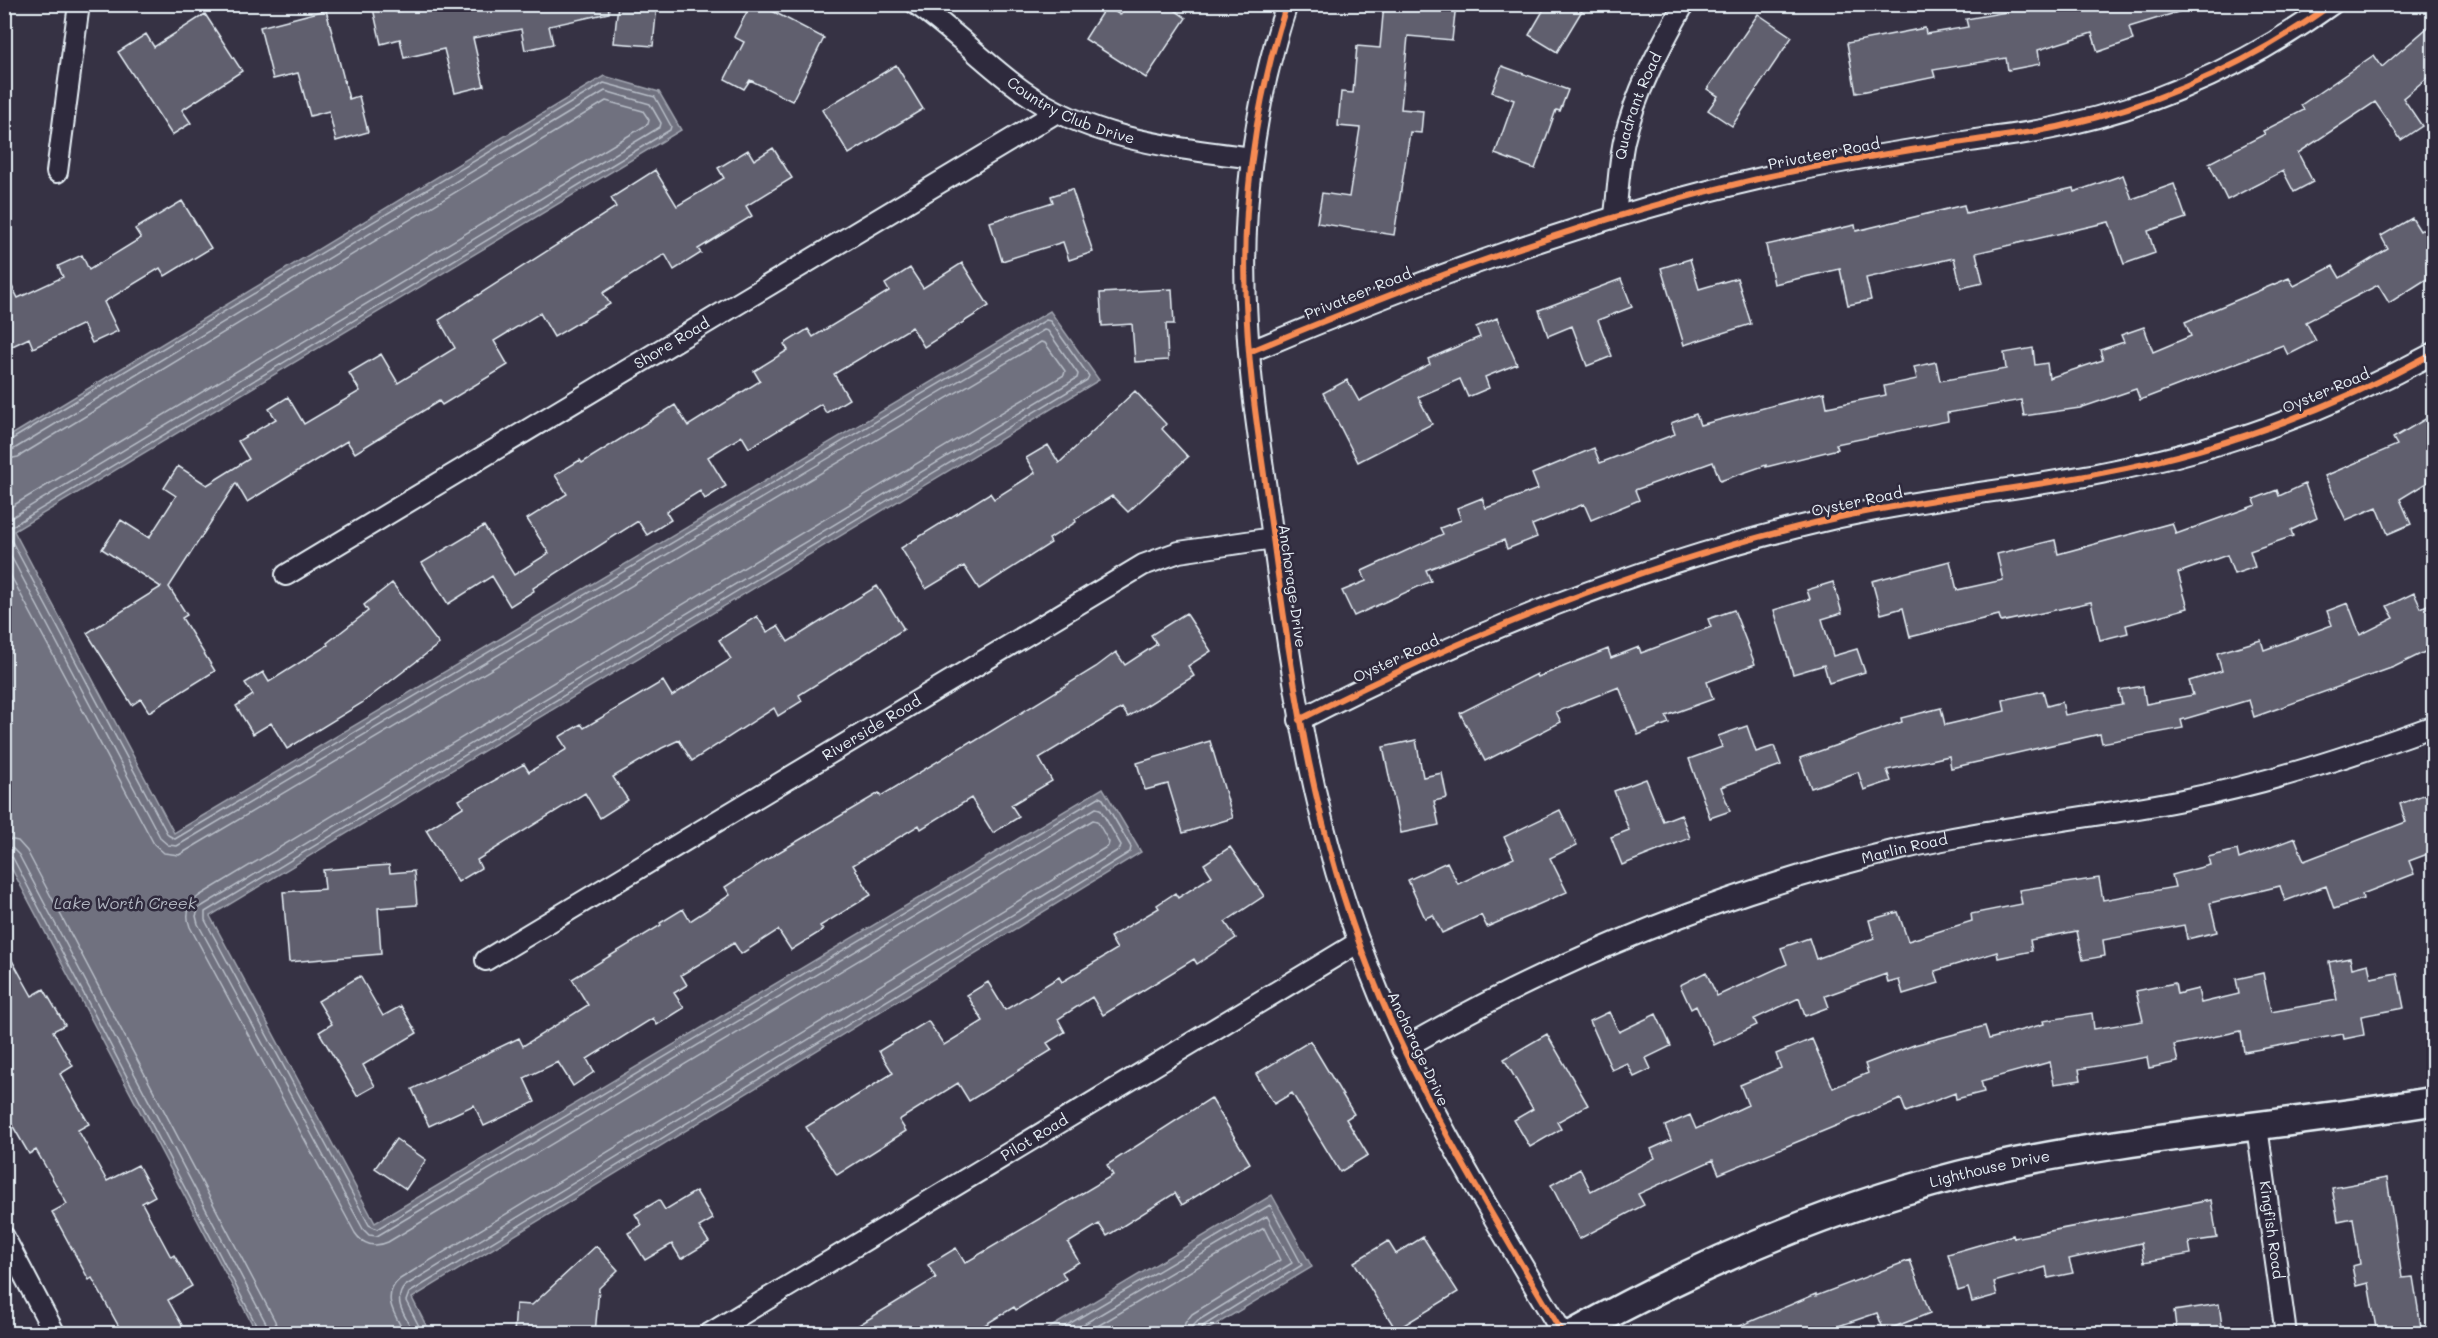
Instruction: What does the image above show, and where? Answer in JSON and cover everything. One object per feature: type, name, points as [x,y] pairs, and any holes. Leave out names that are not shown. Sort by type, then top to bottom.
[{"type":"street","points":[[57,172],[79,4]]},
{"type":"street","name":"Country Club Drive","points":[[916,4],[940,21],[1022,90],[1057,112],[1084,125],[1124,138],[1252,158]]},
{"type":"street","name":"Anchorage Drive","points":[[1287,4],[1264,89],[1252,158],[1245,252],[1249,352],[1299,720],[1331,857],[1359,942],[1402,1049],[1454,1150],[1563,1334]]},
{"type":"street","name":"Quadrant Road","points":[[1615,215],[1624,141],[1635,104],[1658,49],[1684,4]]},
{"type":"street","name":"Privateer Road","points":[[1249,352],[1475,261],[1615,215],[1768,177],[1882,154],[2064,126],[2109,114],[2155,99],[2262,50],[2331,4]]},
{"type":"street","name":"Shore Road","points":[[286,575],[1057,112]]},
{"type":"street","name":"Oyster Road","points":[[1299,720],[1397,670],[1520,616],[1621,579],[1723,547],[1828,520],[1933,498],[2099,473],[2175,457],[2267,429],[2338,400],[2433,353]]},
{"type":"street","name":"Riverside Road","points":[[486,960],[1143,566],[1179,552],[1273,538]]},
{"type":"street","name":"Marlin Road","points":[[1402,1049],[1528,981],[1618,940],[1710,904],[1804,874],[1899,849],[1985,832],[2182,801],[2353,756],[2433,726]]},
{"type":"street","name":"Pilot Road","points":[[709,1334],[1359,942]]},
{"type":"street","name":"Lighthouse Drive","points":[[1573,1334],[1653,1289],[1733,1252],[1815,1219],[1900,1192],[1986,1169],[2073,1153],[2433,1101]]},
{"type":"street","name":"Kingfish Road","points":[[2257,1127],[2286,1334]]},
{"type":"street","points":[[4,1238],[55,1334]]},
{"type":"water","name":"Lake Worth Creek","points":[[604,76],[659,92],[681,130],[14,531],[174,833],[1050,311],[1099,380],[210,916],[375,1223],[1103,788],[1141,852],[412,1298],[430,1333],[257,1333],[5,856],[5,439]]},
{"type":"water","points":[[1272,1195],[1312,1267],[1202,1333],[1041,1333]]},
{"type":"building","points":[[372,4],[394,4],[396,12],[427,4],[608,4],[609,13],[549,26],[553,44],[525,50],[521,29],[473,38],[484,86],[455,93],[444,49],[404,58],[400,39],[381,44]]},
{"type":"building","points":[[618,4],[657,4],[653,46],[614,43]]},
{"type":"building","points":[[751,4],[759,4],[824,38],[792,101],[750,80],[744,89],[725,79],[744,42],[734,37]]},
{"type":"building","points":[[1127,4],[1166,4],[1186,18],[1146,78],[1085,39],[1106,6],[1120,15]]},
{"type":"building","points":[[1384,4],[1456,4],[1452,40],[1408,36],[1401,109],[1423,111],[1421,133],[1410,132],[1394,235],[1317,223],[1322,193],[1349,197],[1360,128],[1338,126],[1341,92],[1353,93],[1357,46],[1380,48]]},
{"type":"building","points":[[1547,4],[1586,4],[1557,52],[1529,35]]},
{"type":"building","points":[[2006,4],[2187,4],[2188,9],[2129,27],[2133,40],[2098,52],[2092,33],[2038,50],[2040,64],[2008,70],[2006,58],[1933,70],[1935,77],[1856,93],[1847,43],[1925,28],[1926,34],[1968,27],[1966,19],[2007,12]]},
{"type":"building","points":[[326,10],[349,99],[359,96],[368,132],[336,141],[329,111],[310,116],[298,73],[273,79],[260,27]]},
{"type":"building","points":[[205,14],[242,71],[182,110],[191,123],[172,135],[118,52],[146,34],[154,47]]},
{"type":"building","points":[[1758,14],[1792,37],[1732,126],[1708,110],[1718,96],[1707,89]]},
{"type":"building","points":[[2433,23],[2433,73],[2403,98],[2422,126],[2401,140],[2375,102],[2298,153],[2313,182],[2294,192],[2283,171],[2227,200],[2209,163],[2265,134],[2263,131],[2304,110],[2301,105],[2374,55],[2382,67]]},
{"type":"building","points":[[896,65],[923,109],[849,154],[822,110]]},
{"type":"building","points":[[1502,66],[1568,90],[1560,111],[1556,110],[1535,169],[1495,154],[1514,100],[1492,92]]},
{"type":"building","points":[[773,148],[792,178],[746,206],[752,216],[698,249],[701,253],[674,270],[665,254],[603,293],[610,304],[554,337],[540,313],[494,341],[508,365],[442,405],[439,401],[355,453],[347,441],[247,502],[236,483],[169,587],[187,615],[182,618],[215,671],[149,712],[141,699],[132,705],[87,633],[161,587],[102,549],[121,520],[149,538],[176,496],[164,488],[178,466],[207,485],[249,459],[238,441],[276,419],[269,409],[288,397],[304,424],[360,391],[349,373],[381,354],[398,383],[455,348],[439,320],[616,207],[611,198],[655,170],[677,206],[724,178],[718,168],[748,150],[754,160]]},
{"type":"building","points":[[2123,175],[2132,199],[2174,184],[2186,218],[2148,231],[2155,253],[2124,264],[2109,222],[1976,253],[1983,283],[1961,288],[1954,258],[1866,278],[1871,300],[1848,305],[1840,269],[1774,284],[1766,245],[1855,225],[1856,231],[1964,205],[1966,213],[2073,188],[2074,192]]},
{"type":"building","points":[[1072,189],[1093,252],[1069,260],[1063,242],[1002,261],[990,222],[1053,202],[1051,196]]},
{"type":"building","points":[[182,201],[211,248],[165,276],[160,268],[104,302],[118,331],[92,343],[83,324],[33,348],[29,338],[4,350],[4,271],[18,298],[63,277],[58,266],[82,255],[89,270],[141,238],[135,229]]},
{"type":"building","points":[[2412,218],[2420,231],[2433,223],[2433,275],[2389,303],[2378,285],[2306,322],[2316,341],[2288,355],[2283,345],[2140,400],[2136,389],[2080,408],[2024,416],[2021,400],[1947,413],[1948,421],[1836,444],[1838,449],[1766,467],[1766,465],[1720,481],[1713,462],[1635,490],[1639,500],[1591,520],[1584,504],[1532,525],[1537,537],[1507,549],[1504,540],[1426,570],[1431,581],[1354,616],[1342,591],[1366,581],[1362,571],[1443,534],[1440,528],[1461,520],[1457,508],[1482,498],[1486,508],[1538,489],[1532,474],[1594,448],[1600,463],[1675,434],[1671,423],[1696,414],[1700,425],[1824,392],[1827,407],[1886,395],[1884,386],[1917,379],[1914,367],[1936,362],[1940,381],[2006,369],[2004,353],[2033,348],[2035,365],[2047,363],[2049,378],[2103,360],[2100,350],[2124,342],[2121,335],[2144,327],[2153,352],[2191,336],[2185,322],[2289,278],[2294,286],[2333,266],[2340,278],[2388,249],[2381,236]]},
{"type":"building","points":[[1690,259],[1699,289],[1737,278],[1751,324],[1684,345],[1661,268]]},
{"type":"building","points":[[962,263],[989,306],[924,347],[912,327],[834,374],[849,399],[826,413],[821,404],[749,448],[742,436],[708,457],[726,486],[705,499],[700,491],[666,512],[671,520],[647,535],[638,521],[533,588],[534,591],[510,606],[492,576],[448,604],[422,563],[484,526],[514,575],[549,553],[527,519],[567,494],[555,475],[580,460],[582,463],[675,405],[688,426],[760,381],[754,371],[788,350],[784,344],[808,329],[813,337],[889,291],[885,284],[910,268],[923,288]]},
{"type":"building","points":[[1621,279],[1632,307],[1598,320],[1612,356],[1587,366],[1572,326],[1548,336],[1539,310]]},
{"type":"building","points":[[1172,289],[1174,324],[1166,324],[1168,360],[1135,362],[1132,324],[1102,326],[1100,293]]},
{"type":"building","points":[[1497,318],[1517,364],[1485,377],[1489,388],[1468,397],[1460,379],[1418,397],[1432,424],[1358,462],[1323,393],[1347,380],[1359,401],[1430,364],[1428,359],[1480,337],[1476,327]]},
{"type":"building","points":[[1135,391],[1166,424],[1162,429],[1188,457],[1128,512],[1112,496],[1075,519],[1076,522],[1049,539],[1051,543],[979,589],[964,566],[926,589],[901,548],[990,493],[994,499],[1035,473],[1026,458],[1048,445],[1059,463]]},
{"type":"building","points":[[2427,418],[2433,429],[2433,479],[2400,499],[2411,524],[2388,534],[2377,507],[2346,520],[2325,476],[2397,445],[2393,438]]},
{"type":"building","points":[[2305,484],[2317,518],[2291,530],[2293,536],[2250,551],[2255,567],[2234,574],[2227,555],[2178,573],[2188,608],[2126,625],[2128,633],[2100,640],[2091,602],[2001,622],[1999,615],[1910,637],[1903,608],[1881,614],[1872,581],[1950,561],[1957,590],[2003,580],[1997,554],[2055,540],[2058,554],[2172,523],[2176,534],[2256,505],[2254,499],[2277,490],[2279,496]]},
{"type":"building","points":[[1833,582],[1842,613],[1822,619],[1833,656],[1857,649],[1865,672],[1829,683],[1824,665],[1793,674],[1774,610],[1810,599],[1807,590]]},
{"type":"building","points":[[392,583],[439,644],[362,703],[287,749],[271,723],[253,734],[236,706],[253,695],[245,683],[263,672],[269,682],[328,645],[327,643],[368,611],[364,605]]},
{"type":"building","points":[[877,586],[904,629],[799,695],[802,701],[778,716],[774,708],[692,761],[679,740],[662,748],[613,777],[628,800],[600,818],[585,793],[477,860],[481,868],[458,882],[426,830],[463,807],[459,800],[524,764],[529,772],[567,749],[559,737],[581,724],[584,728],[663,681],[672,696],[731,659],[719,640],[757,616],[767,632],[778,626],[788,642]]},
{"type":"building","points":[[2414,593],[2421,608],[2433,602],[2433,648],[2394,667],[2254,717],[2249,700],[2181,720],[2183,728],[2102,743],[2100,734],[1951,768],[1949,756],[1887,770],[1891,781],[1864,790],[1858,772],[1811,788],[1800,758],[1902,722],[1901,718],[1941,708],[1945,725],[2005,711],[2003,700],[2043,691],[2047,706],[2062,702],[2065,715],[2122,704],[2119,690],[2143,686],[2146,704],[2193,695],[2189,681],[2222,671],[2217,653],[2261,640],[2264,650],[2332,625],[2327,611],[2348,603],[2360,635],[2394,618],[2387,606]]},
{"type":"building","points":[[1734,610],[1755,664],[1707,682],[1713,699],[1666,716],[1669,723],[1638,735],[1619,687],[1556,712],[1561,722],[1485,761],[1460,713],[1537,674],[1538,677],[1608,649],[1611,658],[1639,647],[1641,653],[1711,627],[1708,619]]},
{"type":"building","points":[[1186,613],[1211,651],[1188,666],[1194,676],[1128,717],[1122,708],[1039,758],[1052,781],[1011,805],[1019,817],[993,833],[971,798],[921,829],[919,825],[853,865],[871,895],[820,926],[823,930],[791,950],[778,930],[741,954],[734,943],[681,975],[687,985],[674,993],[684,1008],[657,1025],[653,1018],[587,1059],[594,1072],[573,1086],[558,1062],[524,1078],[535,1102],[484,1126],[474,1105],[429,1126],[412,1089],[519,1038],[523,1046],[588,1005],[572,979],[683,909],[690,921],[730,895],[725,887],[774,855],[879,793],[881,796],[971,741],[972,743],[1096,667],[1116,652],[1125,665],[1157,644],[1151,635]]},
{"type":"building","points":[[1747,726],[1756,752],[1774,746],[1781,765],[1721,787],[1730,811],[1710,818],[1689,759],[1722,747],[1718,736]]},
{"type":"building","points":[[1416,740],[1423,777],[1442,773],[1447,798],[1434,801],[1439,825],[1401,833],[1383,747]]},
{"type":"building","points":[[1210,741],[1233,818],[1183,833],[1168,784],[1145,790],[1137,763]]},
{"type":"building","points":[[1646,779],[1663,821],[1681,814],[1690,838],[1622,865],[1611,837],[1629,830],[1614,791]]},
{"type":"building","points":[[2433,791],[2433,852],[2409,861],[2414,874],[2362,894],[2363,899],[2334,909],[2326,886],[2285,901],[2280,886],[2210,903],[2217,932],[2187,939],[2184,925],[2103,940],[2105,956],[2083,960],[2077,931],[2030,940],[2032,951],[1998,958],[1997,952],[1935,971],[1939,983],[1903,994],[1899,980],[1888,983],[1886,974],[1825,996],[1829,1007],[1805,1016],[1799,998],[1754,1019],[1757,1025],[1714,1045],[1696,1006],[1691,1009],[1680,985],[1706,972],[1717,996],[1787,964],[1781,948],[1809,938],[1816,959],[1874,938],[1869,920],[1898,912],[1908,941],[1972,921],[1971,914],[2022,904],[2019,890],[2099,878],[2103,900],[2175,887],[2172,875],[2210,865],[2208,857],[2237,850],[2239,859],[2295,838],[2304,861],[2406,822],[2400,804]]},
{"type":"building","points":[[1560,810],[1577,845],[1550,858],[1567,892],[1487,927],[1481,915],[1442,933],[1433,915],[1425,918],[1408,880],[1447,862],[1458,884],[1514,858],[1504,837]]},
{"type":"building","points":[[1230,847],[1264,896],[1225,922],[1236,938],[1197,964],[1194,959],[1103,1015],[1092,997],[1058,1019],[1065,1032],[1047,1043],[1052,1050],[969,1101],[958,1083],[899,1120],[906,1131],[837,1175],[806,1127],[893,1073],[879,1051],[928,1021],[944,1045],[983,1021],[967,995],[988,982],[1005,1010],[1059,977],[1062,982],[1117,949],[1110,937],[1159,908],[1157,905],[1175,893],[1178,898],[1212,876],[1204,864]]},
{"type":"building","points":[[389,865],[390,873],[414,871],[417,905],[378,908],[381,954],[289,962],[283,892],[325,889],[323,870]]},
{"type":"building","points":[[4,946],[32,996],[44,989],[65,1025],[53,1031],[73,1066],[60,1074],[89,1124],[78,1130],[107,1181],[138,1165],[155,1196],[142,1203],[171,1257],[174,1255],[192,1286],[168,1300],[187,1334],[123,1334],[92,1278],[89,1280],[52,1212],[67,1204],[36,1150],[29,1154],[4,1111]]},
{"type":"building","points":[[2350,958],[2352,968],[2368,964],[2371,978],[2397,973],[2404,1008],[2361,1016],[2364,1035],[2344,1039],[2343,1034],[2244,1052],[2241,1031],[2174,1045],[2178,1062],[2149,1068],[2147,1057],[2079,1069],[2081,1080],[2054,1084],[2050,1062],[1981,1081],[1984,1092],[1956,1099],[1955,1093],[1906,1112],[1901,1099],[1719,1174],[1713,1160],[1638,1194],[1644,1205],[1579,1239],[1551,1185],[1580,1169],[1591,1191],[1655,1158],[1651,1149],[1671,1140],[1665,1126],[1690,1115],[1696,1129],[1748,1105],[1740,1085],[1781,1068],[1776,1054],[1812,1039],[1833,1088],[1868,1073],[1865,1064],[1914,1045],[1985,1026],[1989,1039],[2044,1024],[2043,1021],[2092,1013],[2094,1029],[2143,1021],[2136,991],[2175,983],[2177,994],[2198,989],[2201,1003],[2239,994],[2236,979],[2263,973],[2271,1012],[2337,1000],[2329,962]]},
{"type":"building","points":[[360,976],[383,1016],[401,1006],[417,1033],[363,1065],[375,1086],[357,1096],[319,1032],[332,1024],[318,1001]]},
{"type":"building","points":[[1609,1012],[1619,1032],[1656,1014],[1671,1046],[1646,1058],[1651,1069],[1634,1077],[1627,1063],[1612,1070],[1590,1021]]},
{"type":"building","points":[[1547,1034],[1588,1105],[1557,1122],[1561,1129],[1530,1147],[1514,1120],[1533,1109],[1504,1059]]},
{"type":"building","points":[[1310,1041],[1354,1114],[1346,1119],[1368,1155],[1340,1172],[1292,1093],[1274,1104],[1256,1074]]},
{"type":"building","points":[[1211,1098],[1250,1163],[1182,1205],[1175,1193],[1107,1236],[1099,1224],[1068,1243],[1079,1262],[1062,1272],[1066,1279],[1016,1310],[1014,1307],[970,1334],[844,1334],[936,1278],[928,1265],[956,1248],[965,1263],[1113,1175],[1107,1165]]},
{"type":"building","points":[[396,1139],[426,1160],[406,1189],[375,1168]]},
{"type":"building","points":[[2387,1178],[2402,1278],[2413,1277],[2421,1327],[2377,1334],[2368,1283],[2356,1286],[2352,1266],[2360,1264],[2353,1218],[2338,1221],[2332,1188]]},
{"type":"building","points":[[696,1191],[713,1219],[699,1227],[709,1242],[681,1259],[672,1244],[645,1260],[628,1233],[642,1225],[635,1214],[659,1200],[665,1210]]},
{"type":"building","points":[[2211,1200],[2217,1238],[2189,1242],[2191,1254],[2144,1262],[2141,1243],[2069,1259],[2073,1273],[2048,1278],[2046,1267],[1994,1282],[1997,1295],[1972,1302],[1968,1288],[1958,1291],[1948,1254],[2013,1235],[2014,1238]]},
{"type":"building","points":[[1423,1237],[1458,1292],[1396,1330],[1354,1262],[1388,1241],[1396,1254]]},
{"type":"building","points":[[596,1246],[618,1270],[599,1288],[595,1334],[514,1334],[516,1304],[532,1305]]},
{"type":"building","points":[[1910,1260],[1930,1313],[1884,1331],[1877,1313],[1815,1334],[1721,1334],[1816,1294],[1816,1296]]},
{"type":"building","points":[[2219,1304],[2223,1334],[2177,1334],[2174,1311]]},
{"type":"cycle path","points":[[1287,4],[1265,82],[1258,122],[1248,202],[1245,283],[1249,352],[1259,438],[1290,659],[1309,764],[1335,867],[1351,918],[1389,1017],[1410,1064],[1458,1155],[1563,1334]]},
{"type":"cycle path","points":[[1249,352],[1376,300],[1504,253],[1699,193],[1842,162],[2042,130],[2137,105],[2238,62],[2302,25],[2332,4]]},
{"type":"cycle path","points":[[1299,720],[1363,688],[1492,630],[1557,604],[1690,557],[1827,520],[2101,473],[2187,453],[2314,410],[2395,374],[2434,353]]}]
